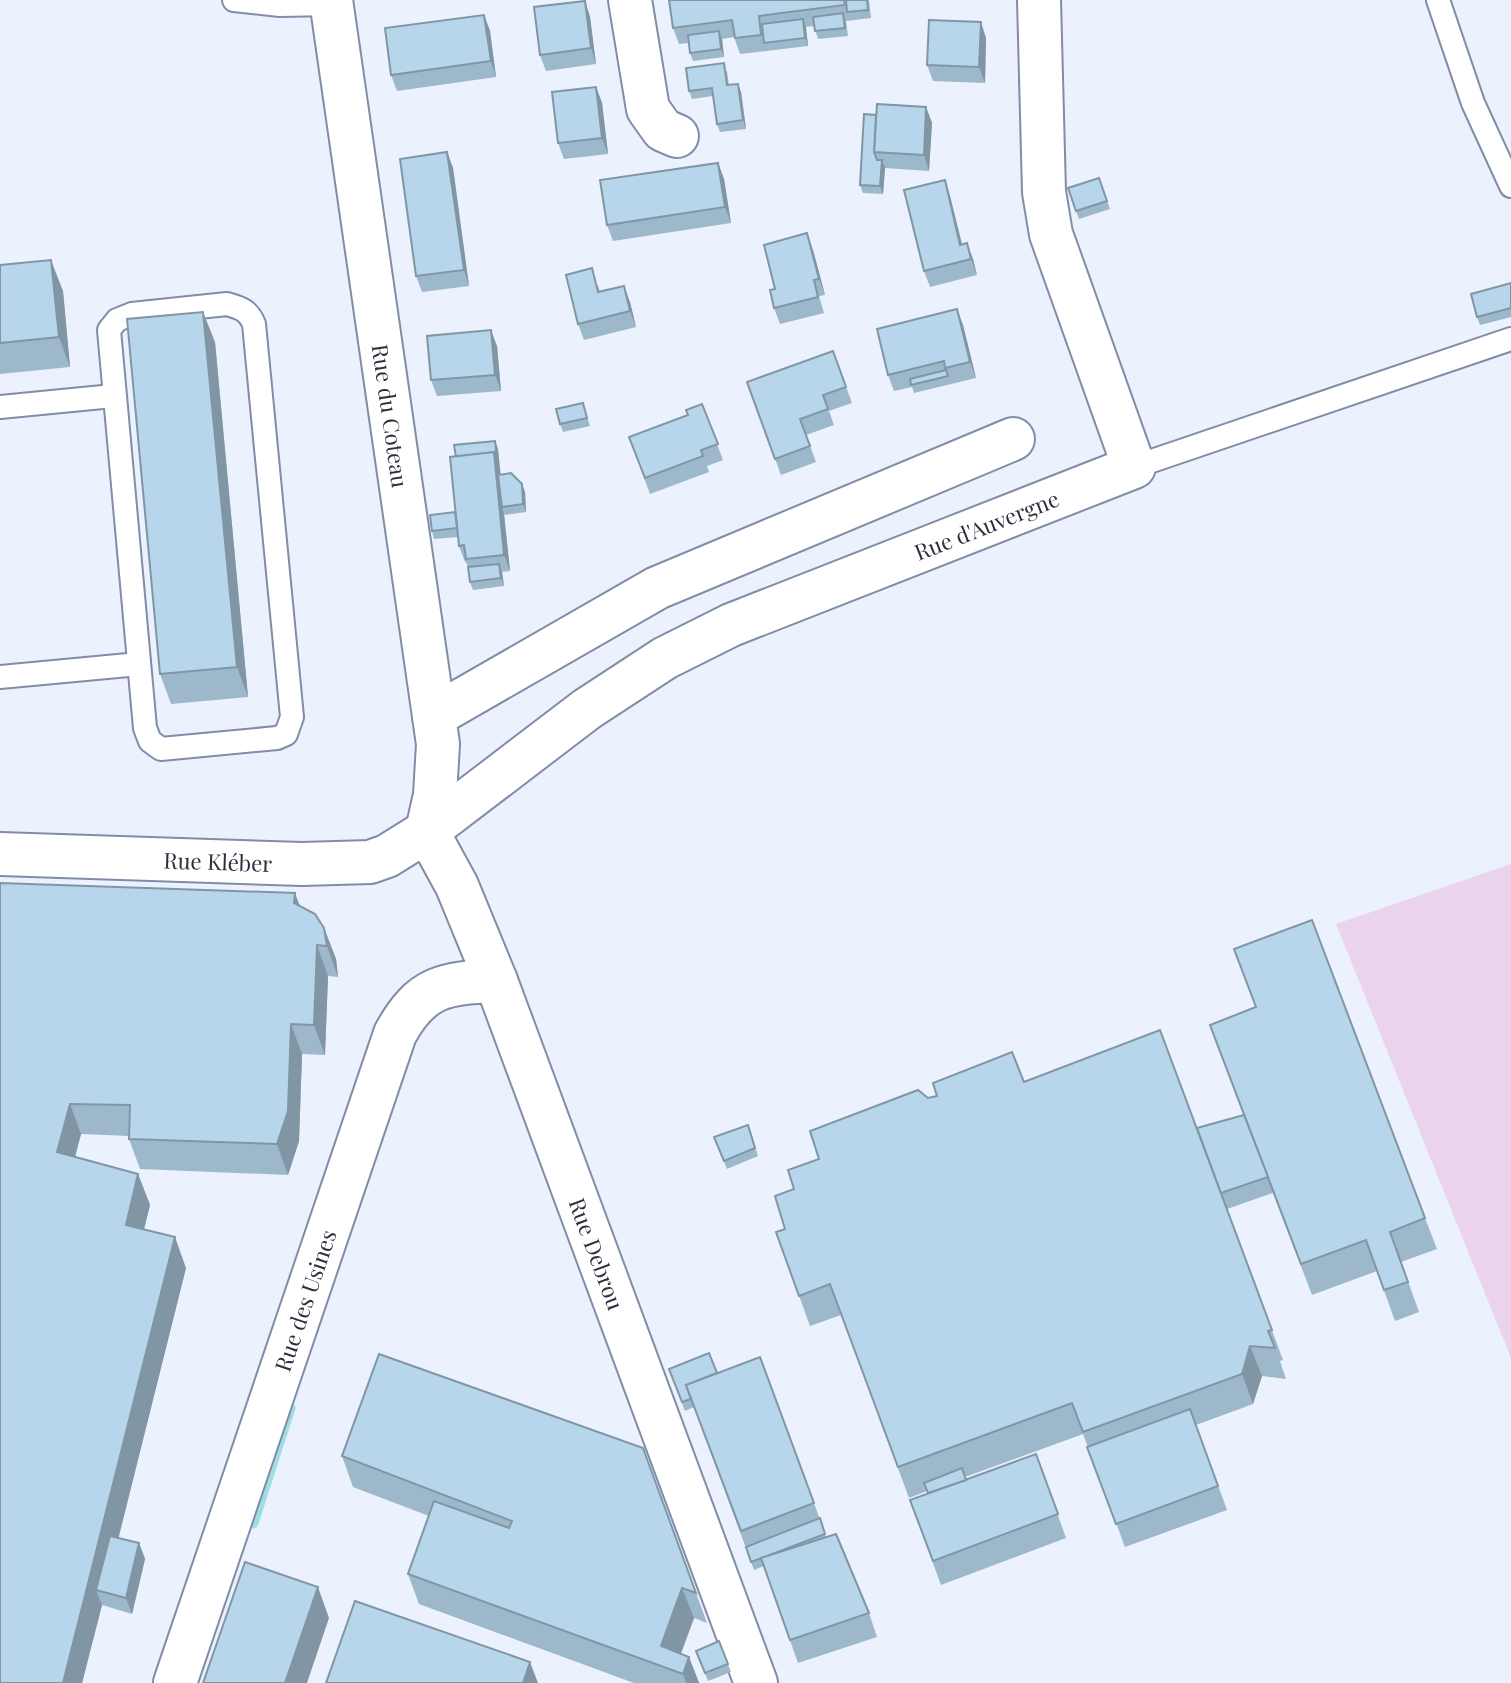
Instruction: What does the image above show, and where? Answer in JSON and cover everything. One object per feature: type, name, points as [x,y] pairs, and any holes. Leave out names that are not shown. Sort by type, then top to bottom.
[{"type":"street","points":[[630,0],[648,109],[663,130],[677,136]]},
{"type":"street","points":[[1039,0],[1044,192],[1051,234],[1134,467]]},
{"type":"street","name":"Rue du Coteau","points":[[342,1],[438,744],[435,795],[427,831]]},
{"type":"street","points":[[434,716],[657,588],[1013,439]]},
{"type":"street","name":"Rue d'Auvergne","points":[[427,831],[587,709],[665,658],[731,625],[1134,467]]},
{"type":"street","name":"Rue Kléber","points":[[0,854],[333,865],[370,862],[387,856],[427,831]]},
{"type":"street","name":"Rue Debrou","points":[[427,831],[457,886],[496,981],[756,1683]]},
{"type":"street","name":"Rue des Usines","points":[[175,1683],[395,1034],[406,1013],[418,1000],[439,987],[455,982],[496,981]]},
{"type":"lane","points":[[234,0],[280,5],[342,1]]},
{"type":"lane","points":[[1438,0],[1473,103],[1511,186]]},
{"type":"lane","points":[[227,304],[243,308],[251,315],[292,717],[286,734],[277,738],[161,749],[150,741],[145,728],[113,396],[109,330],[117,320],[132,314],[227,304]]},
{"type":"lane","points":[[1134,467],[1511,339]]},
{"type":"lane","points":[[0,407],[113,396]]},
{"type":"lane","points":[[0,677],[139,664]]},
{"type":"shaded area","points":[[1511,864],[1511,1358],[1336,924]]},
{"type":"building","points":[[669,0],[844,0],[845,5],[759,16],[761,35],[735,38],[732,20],[673,28]]},
{"type":"building","points":[[846,0],[867,0],[868,10],[847,12]]},
{"type":"building","points":[[585,1],[591,48],[540,55],[534,7]]},
{"type":"building","points":[[843,13],[845,28],[815,31],[813,17]]},
{"type":"building","points":[[484,15],[491,61],[391,75],[385,28]]},
{"type":"building","points":[[803,19],[805,38],[764,43],[762,24]]},
{"type":"building","points":[[929,20],[981,22],[979,67],[927,65]]},
{"type":"building","points":[[719,31],[721,49],[690,53],[688,35]]},
{"type":"building","points":[[724,63],[727,85],[738,84],[743,120],[717,124],[712,88],[689,91],[686,68]]},
{"type":"building","points":[[596,87],[602,138],[558,143],[552,92]]},
{"type":"building","points":[[877,104],[926,107],[924,155],[874,152]]},
{"type":"building","points":[[864,114],[876,115],[874,152],[877,160],[882,160],[880,186],[860,185]]},
{"type":"building","points":[[447,152],[464,270],[416,276],[400,159]]},
{"type":"building","points":[[718,163],[725,207],[607,225],[600,180]]},
{"type":"building","points":[[1099,178],[1107,201],[1076,211],[1068,188]]},
{"type":"building","points":[[945,180],[960,245],[967,243],[971,259],[924,271],[904,190]]},
{"type":"building","points":[[807,233],[819,279],[814,280],[818,297],[774,308],[770,290],[775,289],[764,245]]},
{"type":"building","points":[[51,260],[59,337],[0,343],[0,265]]},
{"type":"building","points":[[592,268],[598,292],[624,286],[630,311],[578,324],[566,275]]},
{"type":"building","points":[[1511,283],[1511,308],[1477,317],[1471,294]]},
{"type":"building","points":[[957,309],[970,362],[945,368],[944,361],[888,375],[877,329]]},
{"type":"building","points":[[203,312],[237,667],[160,674],[127,319]]},
{"type":"building","points":[[491,330],[495,375],[431,380],[427,336]]},
{"type":"building","points":[[833,351],[846,387],[823,395],[828,409],[800,419],[810,446],[775,459],[747,382]]},
{"type":"building","points":[[946,370],[948,376],[911,385],[910,379]]},
{"type":"building","points":[[583,403],[587,418],[560,424],[556,409]]},
{"type":"building","points":[[702,404],[718,444],[701,450],[703,456],[645,478],[629,437],[688,415],[686,410]]},
{"type":"building","points":[[495,441],[497,460],[494,452],[456,457],[454,445]]},
{"type":"building","points":[[494,452],[504,555],[466,559],[464,545],[459,546],[450,457]]},
{"type":"building","points":[[511,473],[522,484],[523,504],[502,507],[498,475]]},
{"type":"building","points":[[455,512],[457,528],[432,531],[430,515]]},
{"type":"building","points":[[499,564],[501,578],[470,582],[468,567]]},
{"type":"building","points":[[0,883],[295,893],[294,903],[315,914],[324,928],[327,946],[317,945],[314,1025],[291,1024],[288,1111],[277,1144],[129,1139],[130,1105],[70,1104],[57,1152],[138,1174],[126,1225],[175,1237],[63,1683],[0,1683]]},
{"type":"building","points":[[1312,920],[1425,1218],[1390,1232],[1408,1282],[1384,1290],[1366,1240],[1301,1264],[1210,1025],[1256,1007],[1234,949]]},
{"type":"building","points":[[1160,1030],[1272,1330],[1268,1331],[1275,1348],[1250,1346],[1242,1374],[1083,1432],[1072,1403],[898,1467],[830,1284],[799,1296],[776,1232],[785,1229],[775,1196],[794,1189],[788,1170],[819,1159],[810,1131],[918,1090],[928,1098],[937,1096],[933,1083],[1012,1052],[1024,1082]]},
{"type":"building","points":[[1244,1115],[1268,1177],[1221,1193],[1197,1128]]},
{"type":"building","points":[[748,1125],[755,1148],[724,1161],[714,1137]]},
{"type":"building","points":[[709,1353],[717,1373],[686,1385],[691,1399],[682,1402],[669,1369]]},
{"type":"building","points":[[379,1354],[643,1448],[696,1593],[682,1588],[661,1646],[689,1657],[683,1674],[408,1574],[434,1501],[509,1528],[512,1521],[342,1456]]},
{"type":"building","points":[[760,1357],[814,1503],[741,1531],[686,1385]]},
{"type":"building","points":[[1190,1409],[1218,1486],[1116,1524],[1087,1447]]},
{"type":"building","points":[[1036,1454],[1058,1514],[933,1561],[910,1500]]},
{"type":"building","points":[[962,1468],[966,1480],[928,1493],[924,1483]]},
{"type":"building","points":[[820,1518],[825,1534],[751,1562],[746,1547]]},
{"type":"building","points":[[836,1534],[869,1613],[790,1640],[761,1558]]},
{"type":"building","points":[[110,1536],[139,1543],[126,1598],[96,1590]]},
{"type":"building","points":[[245,1562],[318,1587],[285,1683],[203,1683]]},
{"type":"building","points":[[355,1601],[530,1662],[523,1683],[326,1683]]},
{"type":"building","points":[[719,1641],[728,1664],[705,1673],[696,1651]]},
{"type":"waterway","points":[[253,1523],[290,1408]]}]
